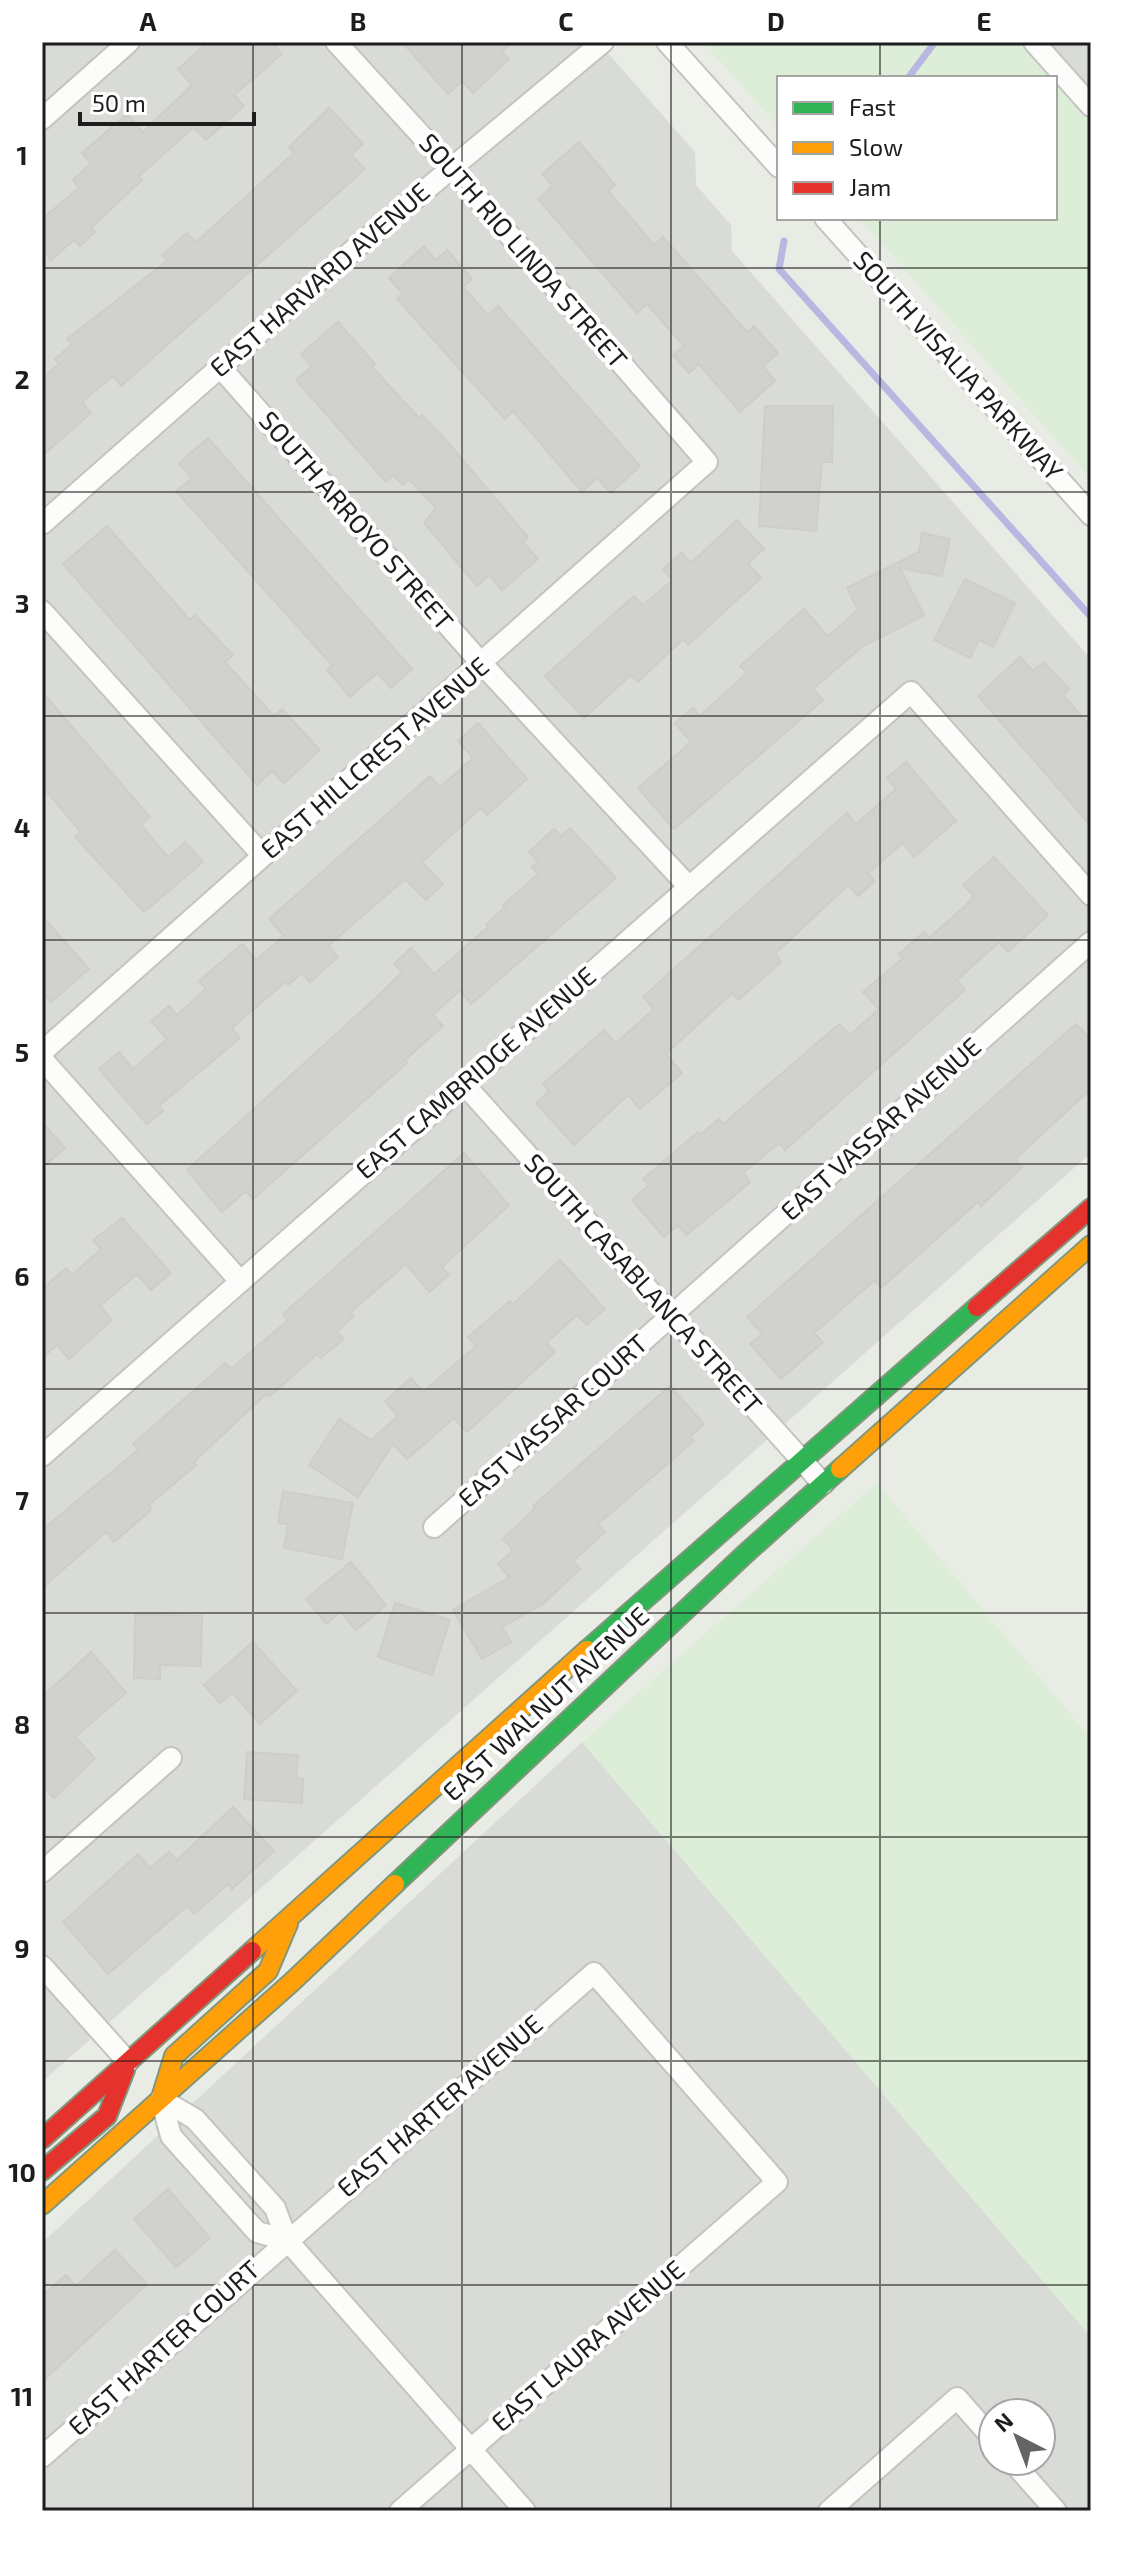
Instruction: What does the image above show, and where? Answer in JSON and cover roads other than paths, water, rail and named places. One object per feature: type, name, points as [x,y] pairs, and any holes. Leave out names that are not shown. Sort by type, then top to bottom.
[{"type":"main road","name":"EAST WALNUT AVENUE","points":[[42,2205],[293,1981],[535,1722],[801,1459],[1091,1208]]},
{"type":"main road","name":"EAST WALNUT AVENUE","points":[[42,2139],[292,1915],[535,1722],[823,1484],[1091,1245]]},
{"type":"main road","points":[[161,2099],[174,2056],[268,1971],[292,1915]]},
{"type":"main road","points":[[42,2171],[107,2116],[128,2062]]},
{"type":"street","points":[[42,119],[129,42]]},
{"type":"street","name":"SOUTH RIO LINDA STREET","points":[[336,42],[451,168],[707,462]]},
{"type":"street","name":"EAST HARVARD AVENUE","points":[[42,524],[451,168],[603,42]]},
{"type":"street","points":[[667,42],[777,165]]},
{"type":"street","points":[[1034,42],[1091,106]]},
{"type":"street","name":"SOUTH VISALIA PARKWAY","points":[[827,220],[1091,515]]},
{"type":"street","name":"SOUTH ARROYO STREET","points":[[220,367],[482,664],[689,887]]},
{"type":"street","name":"EAST HILLCREST AVENUE","points":[[42,1052],[707,462]]},
{"type":"street","points":[[42,611],[263,856]]},
{"type":"street","name":"EAST CAMBRIDGE AVENUE","points":[[42,1456],[911,692],[1091,895]]},
{"type":"street","name":"EAST VASSAR AVENUE","points":[[672,1315],[1091,942]]},
{"type":"street","points":[[42,1059],[240,1281]]},
{"type":"street","name":"SOUTH CASABLANCA STREET","points":[[463,1083],[823,1484]]},
{"type":"street","name":"EAST VASSAR COURT","points":[[434,1527],[672,1315]]},
{"type":"street","points":[[42,1872],[171,1758]]},
{"type":"street","points":[[42,1966],[128,2062]]},
{"type":"street","name":"EAST HARTER AVENUE","points":[[287,2240],[594,1973],[777,2182]]},
{"type":"street","points":[[161,2099],[171,2136],[190,2158],[257,2232],[287,2240]]},
{"type":"street","points":[[161,2099],[195,2119],[275,2208],[287,2240],[525,2511]]},
{"type":"street","name":"EAST LAURA AVENUE","points":[[400,2511],[777,2182]]},
{"type":"street","name":"EAST HARTER COURT","points":[[42,2457],[287,2240]]},
{"type":"street","points":[[829,2511],[957,2398],[977,2421]]},
{"type":"street","points":[[1026,2477],[1056,2511]]},
{"type":"waterway","points":[[910,76],[935,42]]},
{"type":"waterway","points":[[784,241],[779,269],[1091,617]]}]
